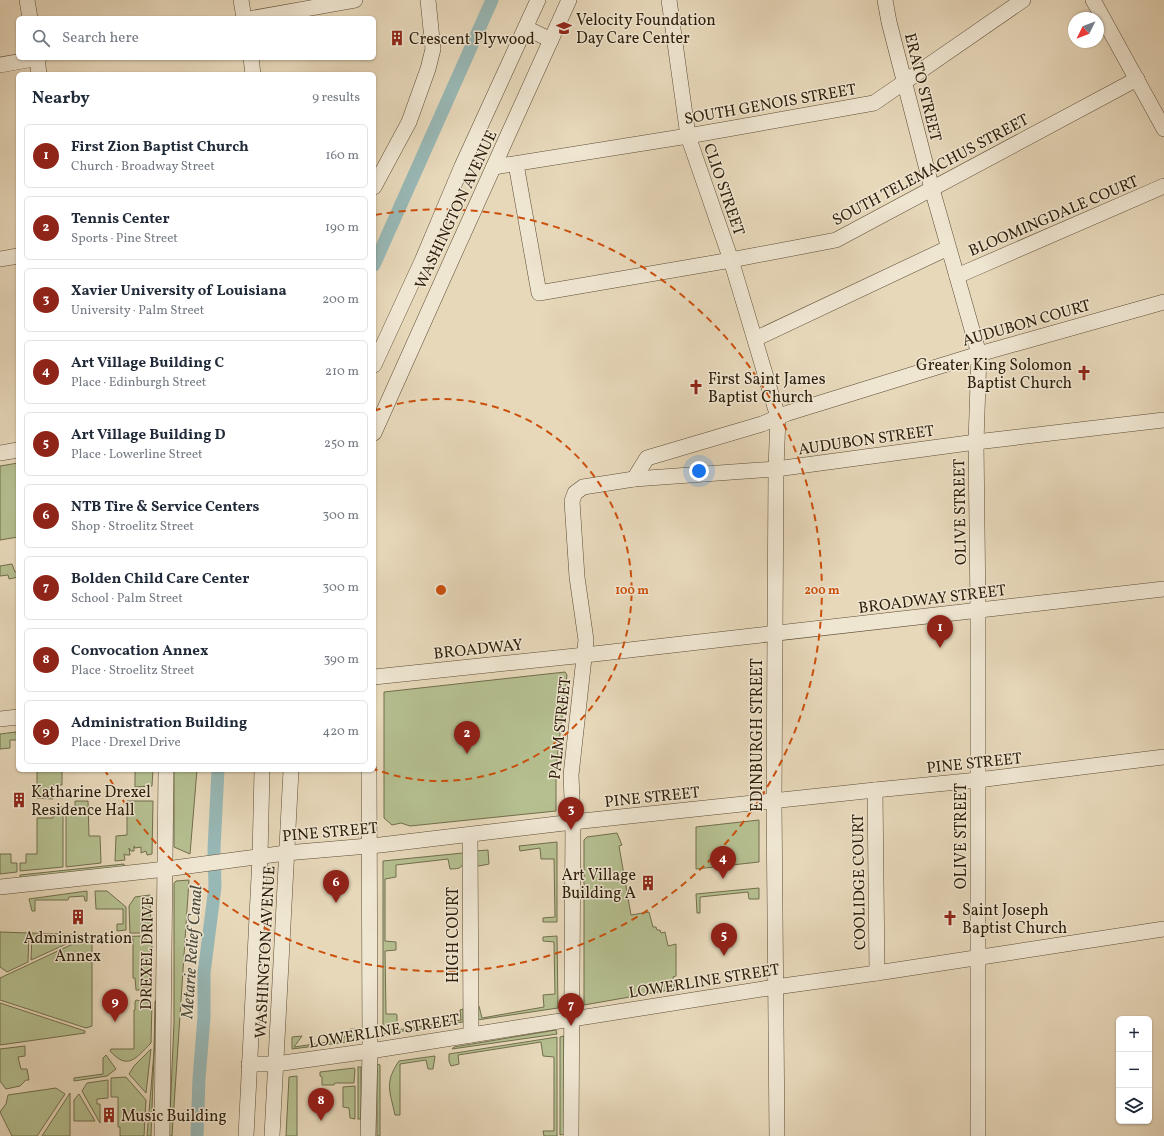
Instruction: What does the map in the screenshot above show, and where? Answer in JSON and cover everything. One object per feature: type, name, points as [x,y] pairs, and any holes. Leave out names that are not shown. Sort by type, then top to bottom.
[{"type":"street","points":[[27,0],[30,16]]},
{"type":"street","points":[[241,0],[244,16]]},
{"type":"street","points":[[265,16],[355,0]]},
{"type":"street","points":[[376,183],[409,122],[434,49],[428,0]]},
{"type":"street","name":"WASHINGTON AVENUE","points":[[376,361],[422,261],[462,166],[538,0]]},
{"type":"street","name":"WASHINGTON AVENUE","points":[[376,428],[568,0]]},
{"type":"street","name":"CLIO STREET","points":[[669,0],[688,136],[755,338]]},
{"type":"street","name":"ERATO STREET","points":[[885,0],[889,22],[956,276]]},
{"type":"street","name":"SOUTH GENOIS STREET","points":[[494,167],[688,136],[874,103],[1023,0]]},
{"type":"street","points":[[1093,0],[1164,129]]},
{"type":"street","points":[[526,28],[551,40]]},
{"type":"street","points":[[0,65],[26,60]]},
{"type":"street","points":[[37,60],[40,72]]},
{"type":"street","points":[[250,60],[253,72]]},
{"type":"street","name":"SOUTH TELEMACHUS STREET","points":[[516,164],[539,293],[836,240],[1137,79]]},
{"type":"street","name":"BLOOMINGDALE COURT","points":[[956,276],[1164,186]]},
{"type":"street","name":"BLOOMINGDALE COURT","points":[[755,338],[948,248]]},
{"type":"street","points":[[0,259],[16,256]]},
{"type":"street","points":[[422,261],[445,272]]},
{"type":"street","name":"OLIVE STREET","points":[[956,276],[980,354],[976,442],[978,611],[978,1136]]},
{"type":"street","name":"AUDUBON COURT","points":[[634,479],[647,458],[762,424],[788,413],[980,354],[1164,302]]},
{"type":"street","name":"EDINBURGH STREET","points":[[755,338],[778,417],[776,469],[774,801],[777,1136]]},
{"type":"street","name":"AUDUBON STREET","points":[[575,493],[583,487],[634,479],[776,469],[976,442],[1164,420]]},
{"type":"street","points":[[0,453],[16,450]]},
{"type":"street","name":"PALM STREET","points":[[571,1136],[573,822],[571,774],[586,640],[577,577],[572,501],[575,493]]},
{"type":"street","name":"BROADWAY STREET","points":[[585,655],[1164,589]]},
{"type":"street","name":"BROADWAY","points":[[376,677],[585,655]]},
{"type":"street","points":[[0,719],[16,717]]},
{"type":"street","name":"PINE STREET","points":[[0,887],[166,869],[286,853],[368,846],[573,822],[978,780],[1164,756]]},
{"type":"street","name":"DREXEL DRIVE","points":[[162,1136],[166,772]]},
{"type":"street","name":"WASHINGTON AVENUE","points":[[246,1136],[260,857],[262,772]]},
{"type":"street","name":"WASHINGTON AVENUE","points":[[272,1136],[291,772]]},
{"type":"street","points":[[368,772],[370,1051],[368,1136]]},
{"type":"street","name":"COOLIDGE COURT","points":[[875,790],[877,973]]},
{"type":"street","name":"HIGH COURT","points":[[470,835],[471,1035]]},
{"type":"street","name":"LOWERLINE STREET","points":[[249,1064],[276,1064],[370,1051],[775,987],[978,958],[1164,929]]},
{"type":"green space","points":[[16,463],[16,537],[0,540],[0,466]]},
{"type":"green space","points":[[12,564],[16,572],[16,577],[9,579],[8,575],[0,576],[0,566]]},
{"type":"green space","points":[[565,672],[567,675],[556,768],[556,811],[410,826],[401,823],[392,825],[384,818],[384,692]]},
{"type":"green space","points":[[16,732],[16,740],[10,740],[10,748],[0,749],[0,734]]},
{"type":"green space","points":[[37,772],[62,772],[62,785],[53,785],[53,799],[37,798]]},
{"type":"green space","points":[[135,772],[153,772],[152,786],[135,787]]},
{"type":"green space","points":[[174,772],[197,772],[190,854],[174,847]]},
{"type":"green space","points":[[75,801],[88,801],[89,836],[100,836],[101,863],[66,867],[66,807],[75,807]]},
{"type":"green space","points":[[127,801],[153,801],[152,854],[147,855],[146,851],[141,853],[141,847],[135,848],[134,846],[134,851],[131,851],[129,848],[130,855],[124,854],[125,860],[115,861],[116,836],[127,835]]},
{"type":"green space","points":[[53,807],[63,807],[63,867],[20,871],[20,863],[26,863],[26,854],[37,854],[37,818],[53,818]]},
{"type":"green space","points":[[759,820],[759,862],[696,869],[696,827]]},
{"type":"green space","points":[[617,833],[622,845],[619,846],[631,915],[649,912],[653,927],[660,930],[661,933],[665,932],[668,946],[676,944],[676,976],[673,977],[675,989],[584,1005],[584,840],[587,837]]},
{"type":"green space","points":[[557,842],[557,922],[543,922],[543,918],[555,917],[554,859],[541,859],[540,848],[520,851],[519,846]]},
{"type":"green space","points":[[488,850],[489,864],[479,866],[476,864],[475,851]]},
{"type":"green space","points":[[463,853],[463,864],[458,868],[450,869],[448,859],[396,865],[396,877],[385,879],[385,941],[396,942],[396,950],[385,951],[386,1014],[397,1015],[397,1030],[461,1020],[460,1010],[463,1009],[463,1022],[383,1034],[383,861]]},
{"type":"green space","points":[[0,854],[11,854],[11,863],[17,863],[17,872],[0,874]]},
{"type":"green space","points":[[124,864],[124,867],[20,878],[20,875]]},
{"type":"green space","points":[[189,880],[172,1136],[169,1136],[174,1023],[174,883],[176,881]]},
{"type":"green space","points":[[759,888],[759,899],[749,899],[748,892],[700,897],[700,913],[697,913],[696,894]]},
{"type":"green space","points":[[87,891],[87,901],[85,901],[84,896],[69,897],[68,900],[35,900],[35,911],[32,911],[29,899]]},
{"type":"green space","points":[[95,891],[107,891],[126,907],[126,930],[117,931],[117,924],[123,924],[123,909],[96,909]]},
{"type":"green space","points":[[150,895],[151,930],[145,933],[130,933],[129,906],[135,897]]},
{"type":"green space","points":[[0,932],[29,933],[28,962],[7,972],[0,967]]},
{"type":"green space","points":[[32,933],[86,935],[31,960]]},
{"type":"green space","points":[[92,935],[92,1026],[86,1028],[0,1000],[0,978]]},
{"type":"green space","points":[[142,936],[152,944],[152,987],[144,987],[141,990],[136,990],[135,978],[133,978],[133,939],[114,939],[114,937]]},
{"type":"green space","points":[[557,936],[558,1008],[477,1020],[477,1007],[479,1006],[482,1018],[544,1007],[543,995],[555,994],[554,942],[543,941],[543,937]]},
{"type":"green space","points":[[136,1000],[152,1003],[151,1043],[132,1060],[127,1061],[116,1057],[110,1051],[111,1049],[134,1049],[134,1010]]},
{"type":"green space","points":[[156,1001],[151,1136],[147,1136],[154,1052]]},
{"type":"green space","points":[[0,1003],[85,1031],[85,1033],[0,1045]]},
{"type":"green space","points":[[350,1029],[356,1029],[355,1041],[292,1049],[292,1037],[302,1036],[294,1047],[342,1040]]},
{"type":"green space","points":[[556,1030],[557,1034],[452,1049],[454,1047]]},
{"type":"green space","points":[[564,1036],[564,1134],[560,1135],[560,1037]]},
{"type":"green space","points":[[557,1037],[557,1136],[544,1136],[543,1131],[554,1131],[554,1057],[543,1056],[541,1042],[458,1055],[459,1064],[451,1066],[449,1061],[449,1054]]},
{"type":"green space","points":[[25,1046],[25,1056],[18,1057],[21,1069],[27,1069],[29,1080],[26,1080],[20,1086],[6,1089],[0,1081],[0,1049]]},
{"type":"green space","points":[[151,1049],[146,1093],[129,1074],[134,1066]]},
{"type":"green space","points":[[106,1055],[116,1069],[107,1076],[74,1081],[74,1078],[103,1074],[103,1058]]},
{"type":"green space","points":[[435,1056],[433,1069],[428,1069],[426,1060],[400,1064],[400,1115],[395,1115],[390,1093],[390,1081],[391,1075],[399,1061]]},
{"type":"green space","points":[[377,1064],[380,1065],[380,1136],[377,1136]]},
{"type":"green space","points":[[358,1067],[361,1067],[361,1119],[358,1119]]},
{"type":"green space","points":[[354,1068],[354,1083],[322,1085],[322,1077],[320,1076],[320,1072]]},
{"type":"green space","points":[[297,1076],[297,1136],[286,1136],[289,1077]]},
{"type":"green space","points":[[126,1077],[146,1100],[144,1136],[120,1136],[120,1127],[118,1127],[118,1097],[111,1097],[111,1078]]},
{"type":"green space","points":[[108,1080],[108,1098],[97,1099],[97,1104],[100,1104],[100,1123],[82,1091],[87,1083]]},
{"type":"green space","points":[[355,1086],[355,1119],[350,1118],[349,1108],[343,1107],[343,1087]]},
{"type":"green space","points":[[56,1088],[65,1094],[37,1136],[12,1136],[0,1112],[6,1104],[8,1095]]},
{"type":"green space","points":[[70,1093],[70,1136],[42,1136]]},
{"type":"green space","points":[[79,1094],[95,1121],[74,1121],[74,1100]]},
{"type":"waterway","name":"Metarie Relief Canal","points":[[376,261],[492,0]]},
{"type":"waterway","name":"Metarie Relief Canal","points":[[197,1136],[199,1079],[204,1017],[204,973],[215,887],[214,849],[218,772]]},
{"type":"place","name":"Velocity Foundation Day Care Center","points":[[564,28]]},
{"type":"place","name":"Crescent Plywood","points":[[397,38]]},
{"type":"place","name":"Greater King Solomon Baptist Church","points":[[1084,373]]},
{"type":"place","name":"First Saint James Baptist Church","points":[[696,387]]},
{"type":"place","name":"First Zion Baptist Church","points":[[940,648]]},
{"type":"place","name":"Tennis Center","points":[[467,754]]},
{"type":"place","name":"Katharine Drexel Residence Hall","points":[[19,800]]},
{"type":"place","name":"Xavier University of Louisiana","points":[[571,830]]},
{"type":"place","name":"Art Village Building C","points":[[723,879]]},
{"type":"place","name":"Art Village Building A","points":[[648,883]]},
{"type":"place","name":"NTB Tire & Service Centers","points":[[336,903]]},
{"type":"place","name":"Administration Annex","points":[[78,917]]},
{"type":"place","name":"Saint Joseph Baptist Church","points":[[950,918]]},
{"type":"place","name":"Art Village Building D","points":[[724,956]]},
{"type":"place","name":"Administration Building","points":[[115,1022]]},
{"type":"place","name":"Bolden Child Care Center","points":[[571,1026]]},
{"type":"place","name":"Music Building","points":[[109,1115]]},
{"type":"place","name":"Convocation Annex","points":[[321,1121]]}]
